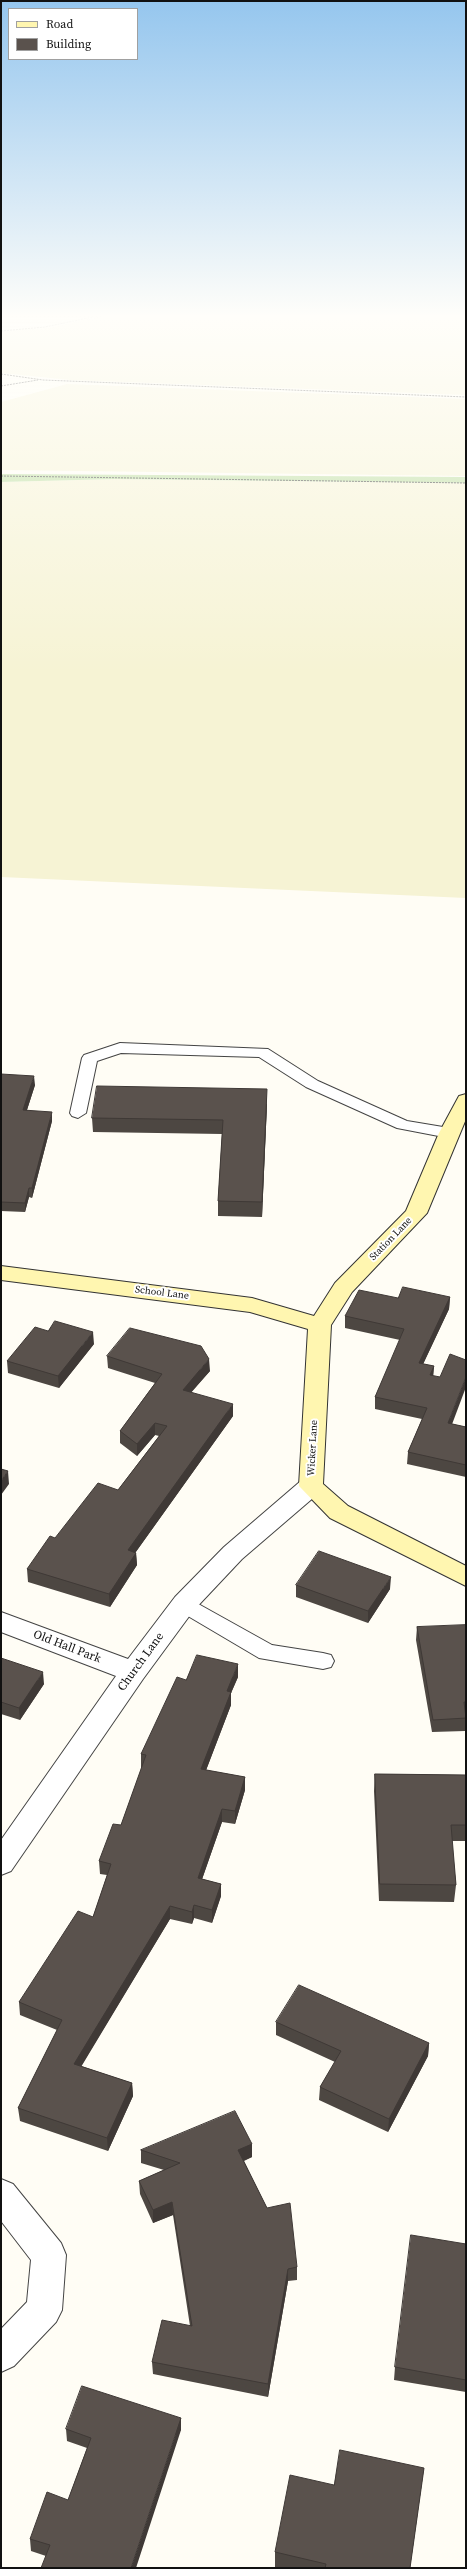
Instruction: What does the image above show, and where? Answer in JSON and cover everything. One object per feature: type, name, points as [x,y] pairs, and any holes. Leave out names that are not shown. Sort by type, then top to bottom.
[{"type":"street","name":"Station Lane","points":[[320,1325],[343,1288],[416,1212],[448,1132],[466,1100]]},
{"type":"street","name":"School Lane","points":[[1,1273],[252,1304],[320,1325]]},
{"type":"street","name":"Wicker Lane","points":[[320,1325],[311,1486],[339,1512],[466,1577]]},
{"type":"street","name":"Church Lane","points":[[1,1863],[133,1672],[184,1604],[233,1553],[311,1486]]},
{"type":"street","name":"Old Hall Park","points":[[1,1622],[133,1672]]},
{"type":"street","points":[[1,2195],[50,2255],[44,2310],[1,2354]]},
{"type":"lane","points":[[78,1113],[90,1058],[120,1048],[263,1052],[312,1084],[403,1125],[448,1132]]},
{"type":"lane","points":[[184,1604],[267,1652],[323,1661]]},
{"type":"path","points":[[1,476],[466,483]]},
{"type":"shaded area","points":[[1,433],[466,433],[466,476],[1,470]]},
{"type":"shaded area","points":[[115,479],[466,483],[466,898],[1,877],[1,482]]},
{"type":"green space","points":[[1,474],[466,477],[466,483],[115,479],[1,482]]},
{"type":"building","points":[[1,1074],[34,1076],[23,1110],[52,1112],[32,1188],[29,1188],[25,1203],[1,1202]]},
{"type":"building","points":[[97,1086],[267,1089],[262,1202],[218,1201],[223,1120],[92,1118]]},
{"type":"building","points":[[403,1287],[450,1297],[419,1363],[434,1366],[430,1375],[440,1377],[450,1354],[466,1360],[466,1377],[448,1423],[466,1427],[466,1465],[408,1452],[427,1408],[375,1397],[404,1329],[345,1316],[359,1290],[398,1298]]},
{"type":"building","points":[[55,1321],[93,1332],[58,1376],[7,1361],[35,1327],[48,1331]]},
{"type":"building","points":[[130,1328],[201,1346],[209,1359],[183,1390],[233,1404],[128,1550],[136,1553],[109,1594],[27,1569],[50,1536],[55,1538],[98,1483],[118,1490],[167,1426],[155,1423],[137,1444],[120,1431],[162,1374],[107,1356]]},
{"type":"building","points":[[1,1469],[8,1471],[1,1481]]},
{"type":"building","points":[[319,1551],[391,1577],[368,1611],[296,1585]]},
{"type":"building","points":[[466,1625],[466,1702],[464,1702],[466,1718],[433,1720],[417,1627]]},
{"type":"building","points":[[197,1655],[238,1664],[227,1691],[231,1692],[201,1769],[245,1777],[235,1811],[222,1809],[198,1878],[221,1884],[212,1910],[194,1905],[192,1912],[170,1906],[74,2064],[132,2083],[107,2138],[18,2108],[62,2020],[19,2002],[78,1911],[93,1917],[111,1864],[99,1861],[113,1824],[121,1825],[146,1755],[141,1754],[177,1677],[186,1680]]},
{"type":"building","points":[[1,1658],[43,1672],[19,1708],[1,1702]]},
{"type":"building","points":[[375,1774],[466,1775],[466,1825],[451,1825],[456,1885],[380,1884]]},
{"type":"building","points":[[299,1985],[429,2043],[389,2119],[320,2087],[341,2051],[276,2022]]},
{"type":"building","points":[[235,2111],[252,2144],[238,2150],[267,2208],[290,2203],[297,2267],[288,2269],[268,2384],[152,2362],[162,2320],[192,2326],[172,2202],[153,2210],[139,2181],[180,2163],[141,2150]]},
{"type":"building","points":[[411,2235],[466,2244],[466,2380],[395,2367]]},
{"type":"building","points":[[82,2386],[181,2418],[131,2568],[41,2568],[50,2545],[30,2539],[47,2492],[68,2500],[91,2438],[66,2429]]},
{"type":"building","points":[[340,2450],[424,2468],[410,2568],[325,2568],[326,2564],[275,2552],[290,2475],[334,2485]]}]
